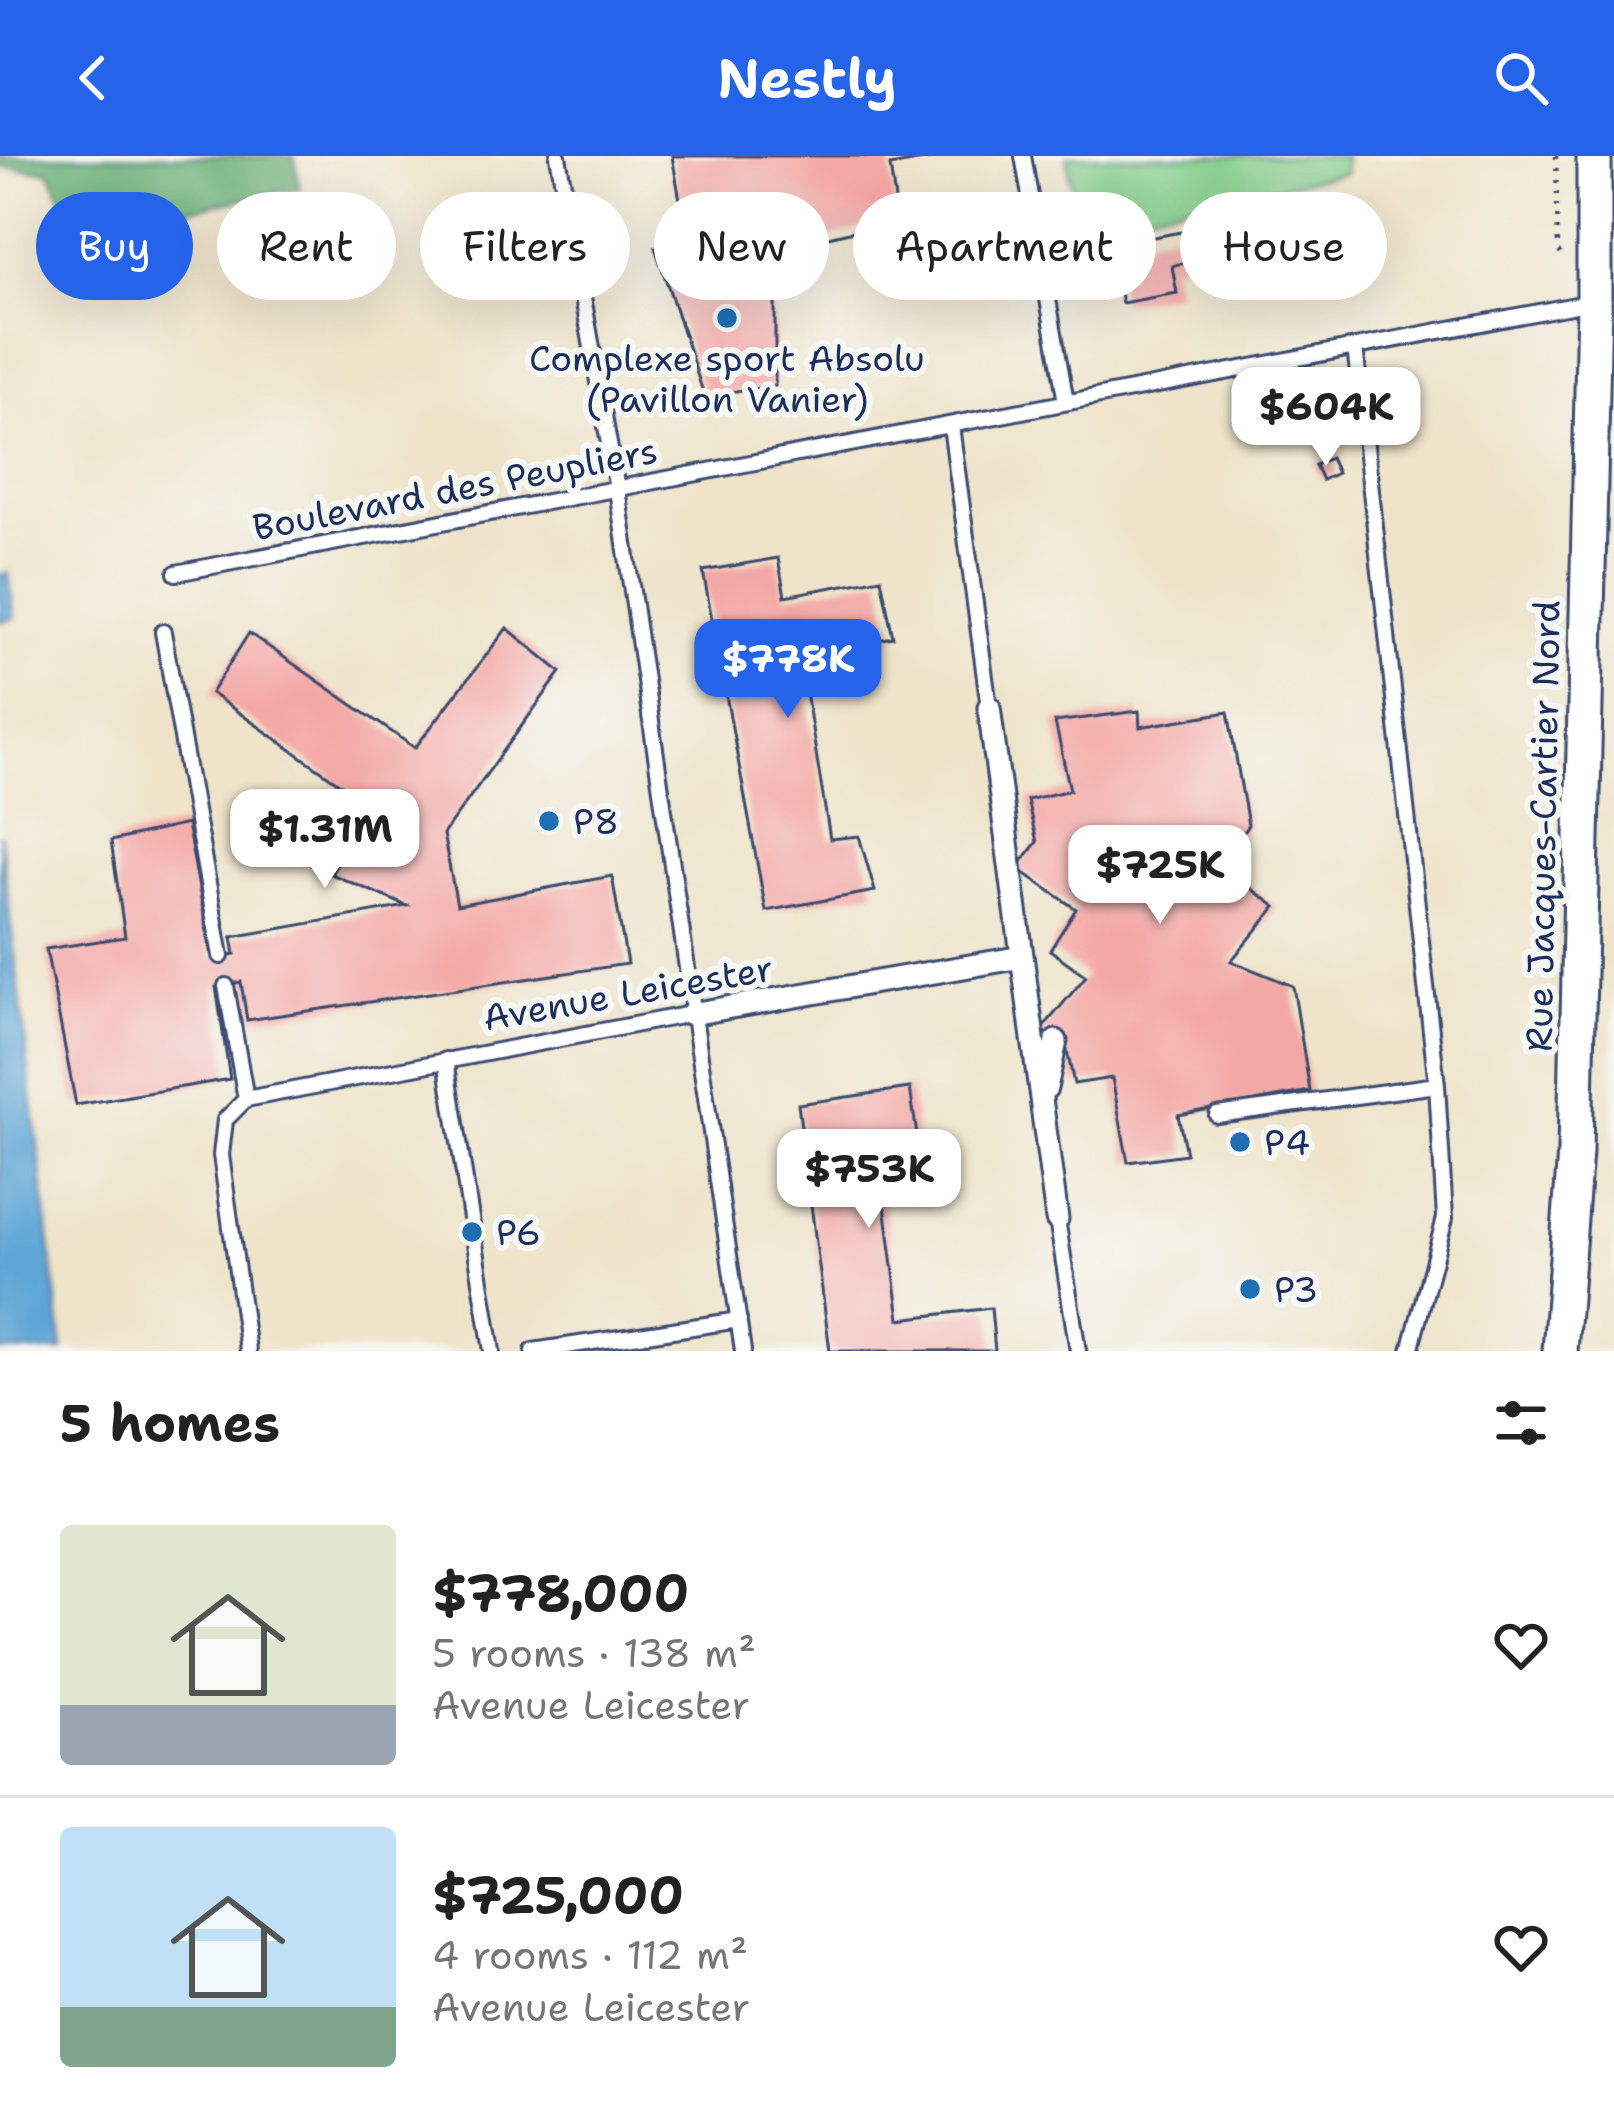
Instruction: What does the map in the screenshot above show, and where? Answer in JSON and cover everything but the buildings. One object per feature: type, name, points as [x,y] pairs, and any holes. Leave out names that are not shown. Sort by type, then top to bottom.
[{"type":"street","name":"Rue Jacques-Cartier Nord","points":[[1560,1351],[1575,1152],[1604,300],[1594,156]]},
{"type":"street","points":[[989,707],[1057,1219]]},
{"type":"street","points":[[1007,843],[1024,868],[1016,905]]},
{"type":"street","name":"Avenue Leicester","points":[[691,1014],[1022,957]]},
{"type":"street","points":[[1042,1106],[1056,1042]]},
{"type":"lane","points":[[558,156],[617,489],[743,1351]]},
{"type":"lane","points":[[1023,156],[1066,402]]},
{"type":"lane","name":"Boulevard des Peupliers","points":[[176,573],[1604,300]]},
{"type":"lane","points":[[1355,347],[1437,1085],[1445,1218],[1410,1351]]},
{"type":"lane","points":[[951,426],[989,707]]},
{"type":"lane","points":[[163,632],[221,956]]},
{"type":"lane","points":[[226,986],[246,1099],[225,1120],[221,1155],[248,1351]]},
{"type":"lane","name":"Avenue Leicester","points":[[246,1099],[691,1014]]},
{"type":"lane","points":[[446,1060],[492,1351]]},
{"type":"lane","points":[[1217,1115],[1437,1085]]},
{"type":"lane","points":[[1057,1219],[1078,1351]]},
{"type":"lane","points":[[533,1351],[739,1320]]},
{"type":"path","points":[[1556,156],[1558,250]]},
{"type":"green space","points":[[0,156],[294,156],[300,188],[217,192],[217,204],[193,209],[193,192],[59,192],[49,171],[0,167]]},
{"type":"green space","points":[[1067,156],[1344,156],[1345,173],[1249,192],[1180,192],[1180,206],[1156,211],[1156,192],[1073,192]]},
{"type":"water","points":[[9,573],[14,618],[0,622],[0,574]]},
{"type":"water","points":[[0,834],[63,1351],[0,1351]]},
{"type":"place","name":"Complexe sport Absolu (Pavillon Vanier)","points":[[727,318]]},
{"type":"place","name":"P8","points":[[549,821]]},
{"type":"place","name":"P4","points":[[1240,1142]]},
{"type":"place","name":"P6","points":[[472,1232]]},
{"type":"place","name":"P3","points":[[1250,1289]]}]
